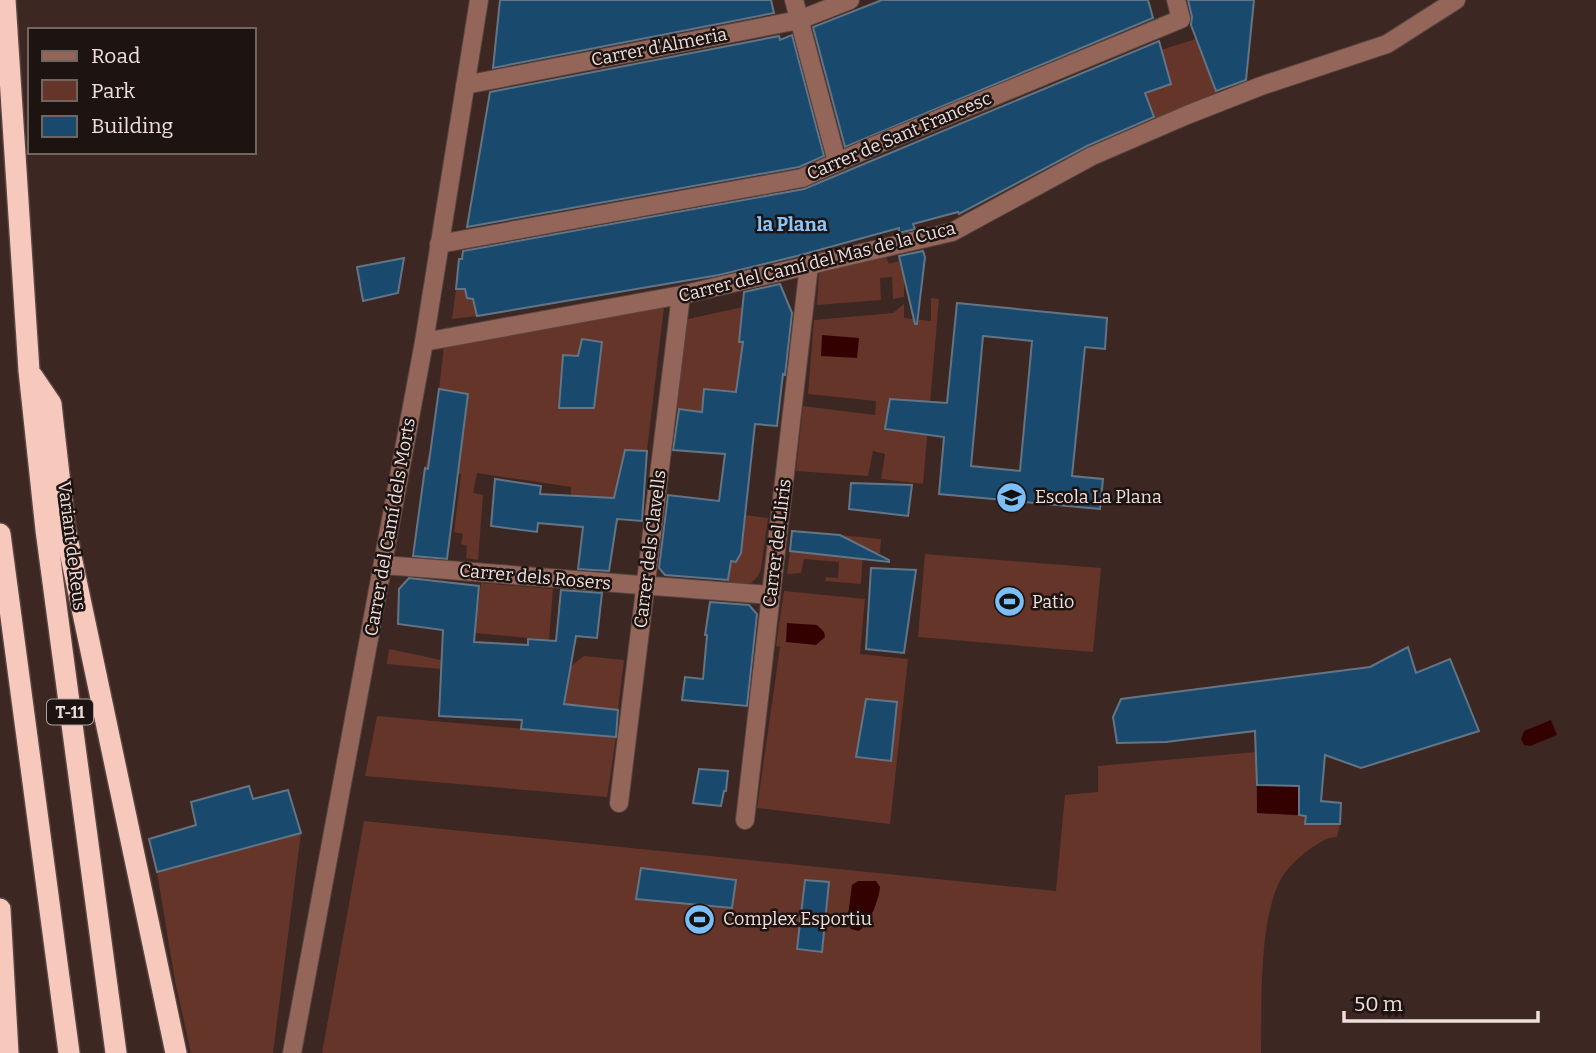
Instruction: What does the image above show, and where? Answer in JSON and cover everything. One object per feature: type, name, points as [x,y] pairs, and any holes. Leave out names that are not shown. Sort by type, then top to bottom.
[{"type":"highway","name":"Variant de Reus","points":[[5,0],[29,371],[48,544],[116,1053]]},
{"type":"highway","points":[[29,371],[51,404],[65,528],[176,1053]]},
{"type":"highway","name":"T-11","points":[[0,534],[69,1053]]},
{"type":"highway","points":[[0,909],[9,1053]]},
{"type":"street","name":"Carrer del Camí dels Morts","points":[[292,1053],[424,342],[478,0]]},
{"type":"street","points":[[794,0],[837,162]]},
{"type":"street","name":"Carrer d'Almeria","points":[[465,85],[799,20],[850,0]]},
{"type":"street","name":"Carrer de Sant Francesc","points":[[439,244],[802,178],[1181,19],[1176,0]]},
{"type":"street","name":"Carrer del Camí del Mas de la Cuca","points":[[424,342],[681,295],[952,232],[1092,156],[1261,86],[1387,44],[1456,0]]},
{"type":"street","name":"Carrer del Lliris","points":[[745,820],[809,265]]},
{"type":"street","name":"Carrer dels Clavells","points":[[619,803],[681,295]]},
{"type":"street","name":"Carrer dels Rosers","points":[[383,565],[771,595]]},
{"type":"green space","points":[[1196,39],[1217,93],[1155,119],[1145,93],[1170,84],[1161,50]]},
{"type":"green space","points":[[885,254],[889,264],[899,261],[904,279],[904,297],[893,299],[892,277],[880,278],[881,300],[817,305],[819,272]]},
{"type":"green space","points":[[456,289],[465,289],[467,298],[473,299],[477,316],[452,319]]},
{"type":"green space","points":[[931,298],[939,299],[923,484],[881,479],[885,454],[873,451],[868,476],[796,471],[803,406],[875,415],[876,401],[808,394],[814,320],[893,313],[904,304],[904,318],[931,321]]},
{"type":"green space","points":[[664,307],[644,475],[613,506],[571,496],[571,487],[477,473],[473,493],[483,495],[478,560],[466,558],[467,546],[461,544],[463,534],[454,532],[461,474],[425,468],[432,443],[467,394],[439,389],[444,346]]},
{"type":"green space","points":[[743,307],[739,341],[744,343],[736,391],[705,389],[702,412],[676,409],[685,325],[688,319]]},
{"type":"green space","points":[[745,515],[768,518],[761,569],[751,583],[728,583],[731,561],[734,562],[741,553]]},
{"type":"green space","points":[[840,535],[881,539],[880,553],[863,553],[861,584],[825,581],[826,577],[838,578],[839,562],[804,559],[801,573],[787,574],[790,551],[855,558]]},
{"type":"green space","name":"Patio","points":[[925,554],[1101,568],[1093,652],[918,637]]},
{"type":"green space","points":[[481,583],[553,589],[549,640],[475,633]]},
{"type":"green space","points":[[784,591],[865,599],[860,654],[908,659],[890,824],[757,808],[780,647],[776,646]]},
{"type":"green space","points":[[389,649],[441,660],[441,669],[387,664]]},
{"type":"green space","points":[[584,656],[624,660],[618,710],[583,706],[563,717],[571,666]]},
{"type":"green space","points":[[377,716],[616,737],[607,797],[365,776]]},
{"type":"green space","points":[[1256,752],[1257,813],[1306,816],[1306,824],[1340,824],[1337,837],[1321,842],[1292,865],[1282,877],[1274,895],[1265,938],[1261,1053],[322,1053],[364,821],[1056,891],[1065,795],[1098,792],[1098,766]]},
{"type":"green space","points":[[301,833],[273,1053],[191,1053],[175,981],[157,872]]},
{"type":"shaded area","points":[[822,335],[859,338],[857,358],[821,356]]},
{"type":"shaded area","points":[[787,623],[817,625],[825,637],[816,645],[786,642]]},
{"type":"shaded area","points":[[1551,720],[1557,735],[1530,746],[1524,745],[1521,739],[1524,731]]},
{"type":"shaded area","points":[[1257,785],[1299,786],[1299,815],[1257,813]]},
{"type":"shaded area","points":[[858,881],[876,881],[880,887],[873,911],[859,931],[851,929],[847,923],[852,885]]},
{"type":"building","points":[[500,0],[771,0],[774,13],[493,68]]},
{"type":"building","points":[[882,0],[1148,0],[1153,18],[845,147],[813,27]]},
{"type":"building","points":[[1188,0],[1254,0],[1246,80],[1216,91],[1191,25]]},
{"type":"building","points":[[792,35],[824,156],[799,167],[467,227],[490,92],[779,36],[780,40]]},
{"type":"building","points":[[1159,41],[1171,84],[1145,93],[1154,117],[1087,146],[959,214],[958,212],[913,224],[915,229],[899,233],[899,228],[719,275],[477,316],[473,299],[467,298],[465,289],[456,289],[459,259],[462,259],[463,251],[804,189]]},
{"type":"building","points":[[923,251],[925,257],[915,324],[899,256]]},
{"type":"building","points":[[404,258],[398,293],[363,301],[357,267]]},
{"type":"building","points":[[780,284],[792,313],[785,375],[783,374],[777,426],[755,424],[741,553],[736,562],[731,561],[728,580],[665,575],[659,568],[668,495],[719,501],[725,454],[673,450],[679,409],[702,412],[704,389],[736,392],[743,342],[739,342],[744,292]]},
{"type":"building","points":[[957,303],[1107,318],[1105,349],[1085,347],[1072,476],[1103,479],[1100,509],[939,494],[944,437],[885,429],[890,399],[947,403]],"holes":[[[983,336],[1032,341],[1020,471],[971,466]]]},
{"type":"building","points":[[582,339],[602,342],[594,408],[559,408],[563,355],[578,356]]},
{"type":"building","points":[[439,389],[468,394],[447,559],[413,556]]},
{"type":"building","points":[[625,450],[647,451],[642,521],[617,519],[609,571],[578,569],[583,527],[538,523],[537,532],[491,526],[495,479],[541,486],[540,494],[614,498]]},
{"type":"building","points":[[851,483],[912,485],[908,516],[849,509]]},
{"type":"building","points":[[792,531],[840,535],[889,562],[790,551]]},
{"type":"building","points":[[871,568],[916,570],[904,653],[866,649]]},
{"type":"building","points":[[409,578],[479,586],[474,642],[528,645],[528,639],[556,641],[561,590],[602,593],[597,638],[576,636],[564,704],[618,710],[616,737],[521,729],[522,720],[439,716],[443,630],[398,624],[399,589]]},
{"type":"building","points":[[710,602],[749,605],[757,614],[747,706],[682,700],[685,677],[703,679]]},
{"type":"building","points":[[1408,647],[1416,673],[1450,659],[1479,731],[1361,768],[1325,755],[1321,801],[1341,803],[1340,824],[1305,824],[1306,816],[1299,815],[1299,786],[1257,785],[1255,731],[1166,742],[1117,743],[1113,717],[1121,699],[1370,667]]},
{"type":"building","points":[[866,699],[897,702],[891,761],[856,757]]},
{"type":"building","points":[[699,769],[728,771],[721,806],[693,803]]},
{"type":"building","points":[[249,786],[253,799],[288,790],[301,833],[157,872],[149,839],[196,825],[191,802]]},
{"type":"building","points":[[641,868],[736,880],[732,908],[636,899]]},
{"type":"building","points":[[805,880],[829,882],[822,952],[797,949]]},
{"type":"place","name":"Escola La Plana","points":[[1012,497]]},
{"type":"place","name":"Patio","points":[[1009,602]]},
{"type":"place","name":"Complex Esportiu","points":[[700,919]]},
{"type":"district","name":"la Plana","points":[[792,224]]}]
